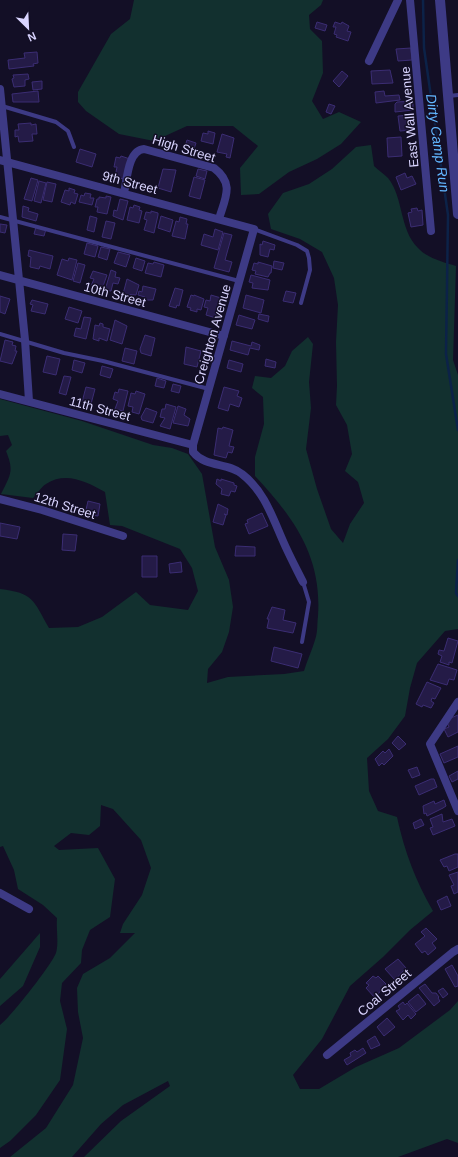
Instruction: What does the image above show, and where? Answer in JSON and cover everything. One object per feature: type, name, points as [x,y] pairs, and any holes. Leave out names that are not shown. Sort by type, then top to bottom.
[{"type":"street","points":[[369,61],[398,0]]},
{"type":"street","name":"East Wall Avenue","points":[[410,0],[431,231]]},
{"type":"street","points":[[440,0],[453,96],[458,214]]},
{"type":"street","points":[[0,93],[2,106],[4,160],[20,280],[29,402]]},
{"type":"street","name":"High Street","points":[[124,193],[133,155],[137,150],[144,149],[214,168],[220,172],[228,186],[220,219]]},
{"type":"street","name":"9th Street","points":[[4,160],[254,228]]},
{"type":"street","name":"Creighton Avenue","points":[[194,446],[254,228]]},
{"type":"street","name":"10th Street","points":[[0,275],[224,336]]},
{"type":"street","name":"11th Street","points":[[0,394],[194,446]]},
{"type":"street","points":[[194,446],[193,452],[198,458],[241,473],[254,484],[267,504],[303,582]]},
{"type":"street","name":"12th Street","points":[[0,499],[42,510],[123,536]]},
{"type":"street","points":[[458,702],[430,744],[458,811]]},
{"type":"street","points":[[0,892],[29,908]]},
{"type":"street","name":"Coal Street","points":[[327,1055],[458,949]]},
{"type":"lane","points":[[2,106],[56,122],[68,131],[74,147]]},
{"type":"lane","points":[[0,217],[239,281]]},
{"type":"lane","points":[[254,228],[297,245],[306,251],[309,258],[310,270],[301,303]]},
{"type":"lane","points":[[0,334],[25,340],[64,353],[103,361],[209,389]]},
{"type":"lane","points":[[302,642],[309,602],[303,582]]},
{"type":"green space","points":[[134,0],[323,0],[321,5],[309,15],[310,29],[322,41],[323,73],[312,101],[323,119],[339,112],[361,122],[341,144],[317,159],[289,172],[259,194],[241,195],[240,168],[258,146],[233,126],[187,126],[154,141],[119,134],[86,111],[78,102],[78,92],[111,34],[130,19]]},
{"type":"green space","points":[[371,145],[374,166],[388,178],[393,186],[397,195],[404,223],[412,240],[418,248],[426,254],[456,266],[453,360],[458,375],[458,629],[445,631],[417,663],[410,688],[405,716],[388,739],[367,758],[369,791],[378,811],[397,817],[411,866],[433,911],[410,930],[383,957],[350,986],[322,1039],[293,1075],[300,1089],[319,1089],[356,1067],[399,1048],[450,1010],[458,1001],[458,1143],[447,1139],[398,1157],[84,1157],[121,1121],[170,1086],[168,1081],[123,1105],[101,1124],[72,1157],[10,1157],[46,1128],[73,1085],[83,1038],[78,1012],[77,988],[83,974],[110,958],[135,933],[120,933],[123,924],[142,895],[151,868],[141,840],[113,809],[101,805],[100,826],[89,835],[71,833],[54,846],[59,850],[98,848],[115,879],[110,917],[90,930],[82,950],[81,963],[62,983],[60,1001],[67,1029],[60,1080],[36,1115],[10,1141],[0,1148],[0,1025],[21,1002],[53,959],[57,949],[57,918],[43,905],[18,889],[14,870],[3,846],[0,847],[0,589],[20,593],[26,596],[35,604],[49,628],[78,627],[102,617],[136,592],[150,605],[188,610],[198,591],[192,568],[180,549],[122,526],[110,525],[105,492],[91,485],[76,479],[61,478],[46,484],[33,498],[1,494],[9,477],[11,468],[6,451],[12,445],[8,435],[0,436],[0,399],[82,421],[153,445],[172,448],[188,454],[202,474],[215,547],[229,580],[233,607],[229,632],[222,652],[208,669],[207,683],[228,677],[284,674],[304,671],[317,631],[318,594],[315,575],[310,556],[303,539],[282,507],[255,476],[255,457],[264,424],[263,397],[252,388],[255,376],[271,378],[285,366],[292,351],[308,337],[313,344],[309,382],[311,408],[306,449],[317,489],[331,529],[343,543],[350,524],[364,503],[358,482],[345,471],[352,454],[347,425],[336,405],[336,342],[338,305],[334,278],[322,252],[300,239],[271,229],[268,214],[283,193],[309,184],[332,169],[356,147]]},
{"type":"green space","points":[[40,933],[40,947],[23,986],[0,1006],[0,979]]},
{"type":"building","points":[[317,22],[327,25],[325,31],[315,28]]},
{"type":"building","points":[[335,22],[341,24],[342,22],[349,26],[347,31],[351,32],[348,41],[336,37],[337,35],[334,34],[336,27],[333,27]]},
{"type":"building","points":[[411,48],[412,60],[398,61],[396,49]]},
{"type":"building","points":[[37,52],[38,63],[33,64],[34,66],[9,69],[8,60],[25,58],[24,53]]},
{"type":"building","points":[[390,70],[393,83],[372,84],[371,71]]},
{"type":"building","points":[[342,71],[348,76],[339,87],[333,81]]},
{"type":"building","points":[[28,74],[29,79],[25,80],[25,86],[14,87],[12,79],[14,78],[13,75]]},
{"type":"building","points":[[42,81],[42,89],[33,90],[32,82]]},
{"type":"building","points":[[38,91],[39,102],[13,102],[12,94]]},
{"type":"building","points":[[384,91],[385,96],[399,95],[400,100],[376,103],[375,92]]},
{"type":"building","points":[[413,101],[413,110],[395,112],[395,104],[397,102]]},
{"type":"building","points":[[329,104],[335,106],[331,114],[326,112]]},
{"type":"building","points":[[410,115],[411,122],[413,122],[412,130],[400,131],[398,116]]},
{"type":"building","points":[[31,123],[31,125],[36,124],[37,134],[32,134],[33,141],[19,142],[18,136],[15,137],[15,130],[19,130],[18,124]]},
{"type":"building","points":[[208,131],[215,133],[213,144],[201,141],[203,133],[208,134]]},
{"type":"building","points":[[222,134],[234,138],[230,158],[226,157],[227,154],[217,152]]},
{"type":"building","points":[[401,137],[402,156],[388,157],[387,138]]},
{"type":"building","points":[[187,140],[196,143],[193,152],[184,150]]},
{"type":"building","points":[[80,149],[96,154],[92,167],[76,162]]},
{"type":"building","points":[[121,156],[130,159],[124,179],[115,177],[117,167],[114,167],[116,157],[120,158]]},
{"type":"building","points":[[163,169],[176,170],[171,192],[158,188]]},
{"type":"building","points":[[198,169],[207,171],[205,179],[196,176]]},
{"type":"building","points":[[405,173],[407,178],[412,176],[416,184],[401,190],[396,177]]},
{"type":"building","points":[[194,177],[205,180],[200,199],[189,196]]},
{"type":"building","points":[[31,178],[38,180],[32,201],[24,199]]},
{"type":"building","points":[[39,181],[46,183],[41,203],[34,201]]},
{"type":"building","points":[[47,182],[56,184],[52,202],[43,200]]},
{"type":"building","points":[[69,188],[75,190],[74,193],[78,194],[75,204],[71,202],[70,205],[61,202],[65,190],[69,191]]},
{"type":"building","points":[[85,193],[91,194],[90,198],[94,198],[92,205],[79,202],[81,195],[84,196]]},
{"type":"building","points":[[106,196],[111,197],[107,214],[97,212],[98,207],[95,207],[97,199],[99,199],[99,197],[106,198]]},
{"type":"building","points":[[120,199],[128,201],[123,220],[113,216],[114,210],[117,211]]},
{"type":"building","points":[[134,205],[140,207],[139,210],[142,211],[139,223],[127,220],[130,207],[133,208]]},
{"type":"building","points":[[23,206],[29,208],[28,211],[38,214],[36,221],[22,217]]},
{"type":"building","points":[[417,208],[418,211],[422,210],[423,225],[411,227],[408,213],[412,212],[411,209]]},
{"type":"building","points":[[151,211],[158,213],[154,233],[144,230],[147,220],[144,219],[146,212],[151,213]]},
{"type":"building","points":[[90,216],[97,218],[94,232],[87,230]]},
{"type":"building","points":[[161,216],[173,220],[170,232],[158,228]]},
{"type":"building","points":[[180,217],[187,219],[186,224],[188,224],[185,239],[172,236],[176,221],[179,222]]},
{"type":"building","points":[[106,221],[115,223],[111,239],[102,237]]},
{"type":"building","points":[[0,224],[7,225],[5,233],[0,232]]},
{"type":"building","points":[[36,227],[46,229],[44,236],[34,234]]},
{"type":"building","points":[[215,229],[223,232],[218,250],[201,245],[204,234],[213,237]]},
{"type":"building","points":[[224,233],[232,235],[225,260],[232,262],[229,272],[214,268]]},
{"type":"building","points":[[263,241],[275,245],[274,250],[270,249],[268,257],[260,255],[260,244],[262,245]]},
{"type":"building","points":[[87,243],[98,246],[95,257],[84,254]]},
{"type":"building","points":[[101,247],[110,249],[107,260],[98,257]]},
{"type":"building","points":[[29,250],[53,256],[50,269],[40,266],[39,269],[30,267],[31,257],[28,256]]},
{"type":"building","points":[[118,252],[130,255],[126,267],[114,263]]},
{"type":"building","points":[[69,258],[77,260],[72,280],[57,275],[62,259],[68,261]]},
{"type":"building","points":[[136,258],[145,261],[142,271],[133,268]]},
{"type":"building","points":[[274,261],[284,263],[282,270],[273,268]]},
{"type":"building","points":[[154,262],[164,265],[161,277],[145,273],[148,263],[153,264]]},
{"type":"building","points":[[258,262],[272,266],[271,273],[268,277],[255,274],[256,271],[252,270],[254,263],[258,264]]},
{"type":"building","points":[[78,263],[85,265],[80,283],[73,281]]},
{"type":"building","points":[[111,270],[116,272],[115,277],[120,278],[118,284],[113,283],[111,291],[105,290]]},
{"type":"building","points":[[93,271],[107,275],[102,289],[91,286],[94,279],[90,278]]},
{"type":"building","points":[[251,275],[270,280],[268,290],[252,288],[253,283],[249,282]]},
{"type":"building","points":[[127,279],[139,285],[136,295],[123,294]]},
{"type":"building","points":[[143,286],[156,289],[153,300],[144,300],[145,297],[138,295],[139,291],[142,292]]},
{"type":"building","points":[[175,288],[183,290],[179,306],[177,305],[176,308],[169,306]]},
{"type":"building","points":[[286,291],[296,293],[293,303],[283,301]]},
{"type":"building","points":[[191,295],[204,299],[201,310],[197,309],[197,312],[190,310],[191,308],[187,307]]},
{"type":"building","points":[[211,295],[221,298],[218,312],[216,311],[215,314],[217,315],[216,318],[206,315],[208,308],[204,307],[206,300],[210,301]]},
{"type":"building","points":[[246,295],[264,300],[261,313],[243,308]]},
{"type":"building","points":[[0,296],[10,299],[5,314],[0,312]]},
{"type":"building","points":[[32,300],[48,304],[45,314],[31,311],[33,305],[30,304]]},
{"type":"building","points":[[69,307],[82,311],[78,323],[65,319]]},
{"type":"building","points":[[259,314],[269,316],[268,322],[258,319]]},
{"type":"building","points":[[239,315],[255,320],[252,329],[236,325]]},
{"type":"building","points":[[84,317],[91,318],[86,339],[74,336],[76,328],[81,329]]},
{"type":"building","points":[[115,320],[127,326],[122,344],[110,340]]},
{"type":"building","points":[[100,323],[103,324],[103,327],[110,329],[107,341],[99,338],[99,341],[93,339],[95,325],[99,326]]},
{"type":"building","points":[[145,335],[155,338],[151,356],[141,353],[140,349]]},
{"type":"building","points":[[5,340],[13,342],[12,345],[16,346],[15,351],[17,351],[12,364],[0,361]]},
{"type":"building","points":[[232,341],[251,346],[252,342],[260,345],[259,350],[250,348],[248,355],[230,350]]},
{"type":"building","points":[[186,347],[201,351],[197,367],[184,364]]},
{"type":"building","points":[[125,348],[137,351],[134,364],[122,361]]},
{"type":"building","points":[[47,356],[60,359],[56,375],[43,372]]},
{"type":"building","points":[[266,359],[276,362],[275,368],[265,366]]},
{"type":"building","points":[[74,360],[85,363],[82,373],[72,370]]},
{"type":"building","points":[[229,360],[243,364],[241,372],[227,368]]},
{"type":"building","points":[[102,366],[113,369],[110,378],[100,375]]},
{"type":"building","points":[[64,376],[71,377],[66,395],[59,393]]},
{"type":"building","points":[[157,378],[166,381],[164,388],[155,386]]},
{"type":"building","points":[[173,384],[181,386],[179,393],[171,391]]},
{"type":"building","points":[[86,387],[95,389],[91,404],[82,402]]},
{"type":"building","points":[[224,387],[239,391],[237,396],[242,398],[239,407],[230,404],[228,411],[218,408]]},
{"type":"building","points":[[119,389],[128,391],[123,411],[115,409],[118,401],[113,399],[115,392],[118,393]]},
{"type":"building","points":[[136,391],[145,394],[139,414],[132,412],[133,407],[128,406],[131,393],[135,394]]},
{"type":"building","points":[[166,404],[176,407],[170,429],[160,426],[165,418],[160,417],[162,409],[165,409]]},
{"type":"building","points":[[178,406],[186,409],[184,415],[190,419],[188,426],[173,423]]},
{"type":"building","points":[[146,408],[157,412],[153,423],[142,420],[141,417]]},
{"type":"building","points":[[223,427],[233,430],[229,446],[234,447],[232,453],[228,452],[226,458],[214,455],[218,428],[222,429]]},
{"type":"building","points":[[217,479],[234,483],[234,485],[237,486],[235,492],[231,491],[229,496],[221,494],[222,489],[216,484]]},
{"type":"building","points":[[88,501],[100,504],[98,516],[85,514]]},
{"type":"building","points":[[218,504],[228,509],[227,515],[224,514],[226,515],[223,525],[213,522]]},
{"type":"building","points":[[262,513],[268,526],[249,534],[245,524],[248,523],[247,520]]},
{"type":"building","points":[[0,523],[20,527],[17,539],[0,536]]},
{"type":"building","points":[[63,534],[77,535],[75,551],[62,550]]},
{"type":"building","points":[[236,546],[255,547],[255,556],[235,556]]},
{"type":"building","points":[[142,556],[157,556],[157,577],[142,577]]},
{"type":"building","points":[[181,562],[182,572],[170,573],[169,564]]},
{"type":"building","points":[[272,607],[285,610],[283,620],[296,623],[293,633],[267,628],[269,619],[267,619]]},
{"type":"building","points":[[448,638],[458,641],[452,663],[449,662],[449,665],[440,662],[442,656],[438,654],[439,650],[444,651]]},
{"type":"building","points":[[274,647],[302,654],[298,668],[271,661]]},
{"type":"building","points":[[438,664],[457,670],[454,680],[449,679],[447,685],[430,680]]},
{"type":"building","points":[[427,682],[441,688],[435,699],[432,698],[431,701],[434,703],[431,708],[423,705],[422,707],[416,704]]},
{"type":"building","points":[[458,715],[458,732],[448,737],[444,729],[449,727],[446,720]]},
{"type":"building","points":[[398,736],[406,744],[399,750],[392,743]]},
{"type":"building","points":[[458,746],[458,757],[444,763],[440,754]]},
{"type":"building","points":[[389,749],[393,756],[384,765],[382,763],[379,766],[375,759],[383,751],[385,753]]},
{"type":"building","points":[[417,767],[420,775],[412,778],[408,770]]},
{"type":"building","points":[[458,771],[458,779],[452,782],[449,776]]},
{"type":"building","points":[[434,779],[437,787],[419,795],[415,786]]},
{"type":"building","points":[[444,800],[446,806],[427,816],[426,813],[424,814],[423,806],[434,801],[435,804]]},
{"type":"building","points":[[442,814],[443,822],[452,819],[455,826],[433,835],[430,828],[433,827],[430,819]]},
{"type":"building","points":[[421,819],[424,825],[415,829],[413,823]]},
{"type":"building","points":[[458,854],[458,867],[449,871],[447,866],[444,867],[440,860]]},
{"type":"building","points":[[458,872],[458,892],[454,894],[451,886],[454,885],[449,875]]},
{"type":"building","points":[[447,896],[451,906],[441,910],[437,901]]},
{"type":"building","points":[[426,928],[437,939],[432,943],[436,948],[428,955],[425,951],[422,953],[415,944],[425,936],[421,932]]},
{"type":"building","points":[[398,959],[406,968],[395,980],[385,969]]},
{"type":"building","points":[[452,965],[458,976],[458,986],[455,987],[445,969]]},
{"type":"building","points":[[373,976],[376,978],[378,976],[386,984],[375,998],[366,988],[369,985],[366,983]]},
{"type":"building","points":[[425,984],[432,993],[436,993],[439,997],[438,998],[440,1001],[434,1006],[419,988]]},
{"type":"building","points":[[443,988],[448,994],[443,998],[438,991]]},
{"type":"building","points":[[418,994],[426,1004],[416,1012],[408,1002]]},
{"type":"building","points":[[403,1002],[405,1005],[407,1003],[416,1014],[411,1019],[408,1015],[403,1020],[396,1011],[400,1009],[398,1006]]},
{"type":"building","points":[[387,1018],[395,1027],[384,1036],[377,1027]]},
{"type":"building","points":[[375,1036],[380,1045],[371,1049],[367,1041]]},
{"type":"building","points":[[363,1048],[366,1053],[347,1065],[344,1060],[351,1056],[350,1053],[355,1050],[357,1052]]},
{"type":"waterway","name":"Dirty Camp Run","points":[[423,0],[424,48],[448,215],[446,354],[458,430]]},
{"type":"waterway","name":"Dirty Camp Run","points":[[458,560],[456,593],[458,596]]}]
